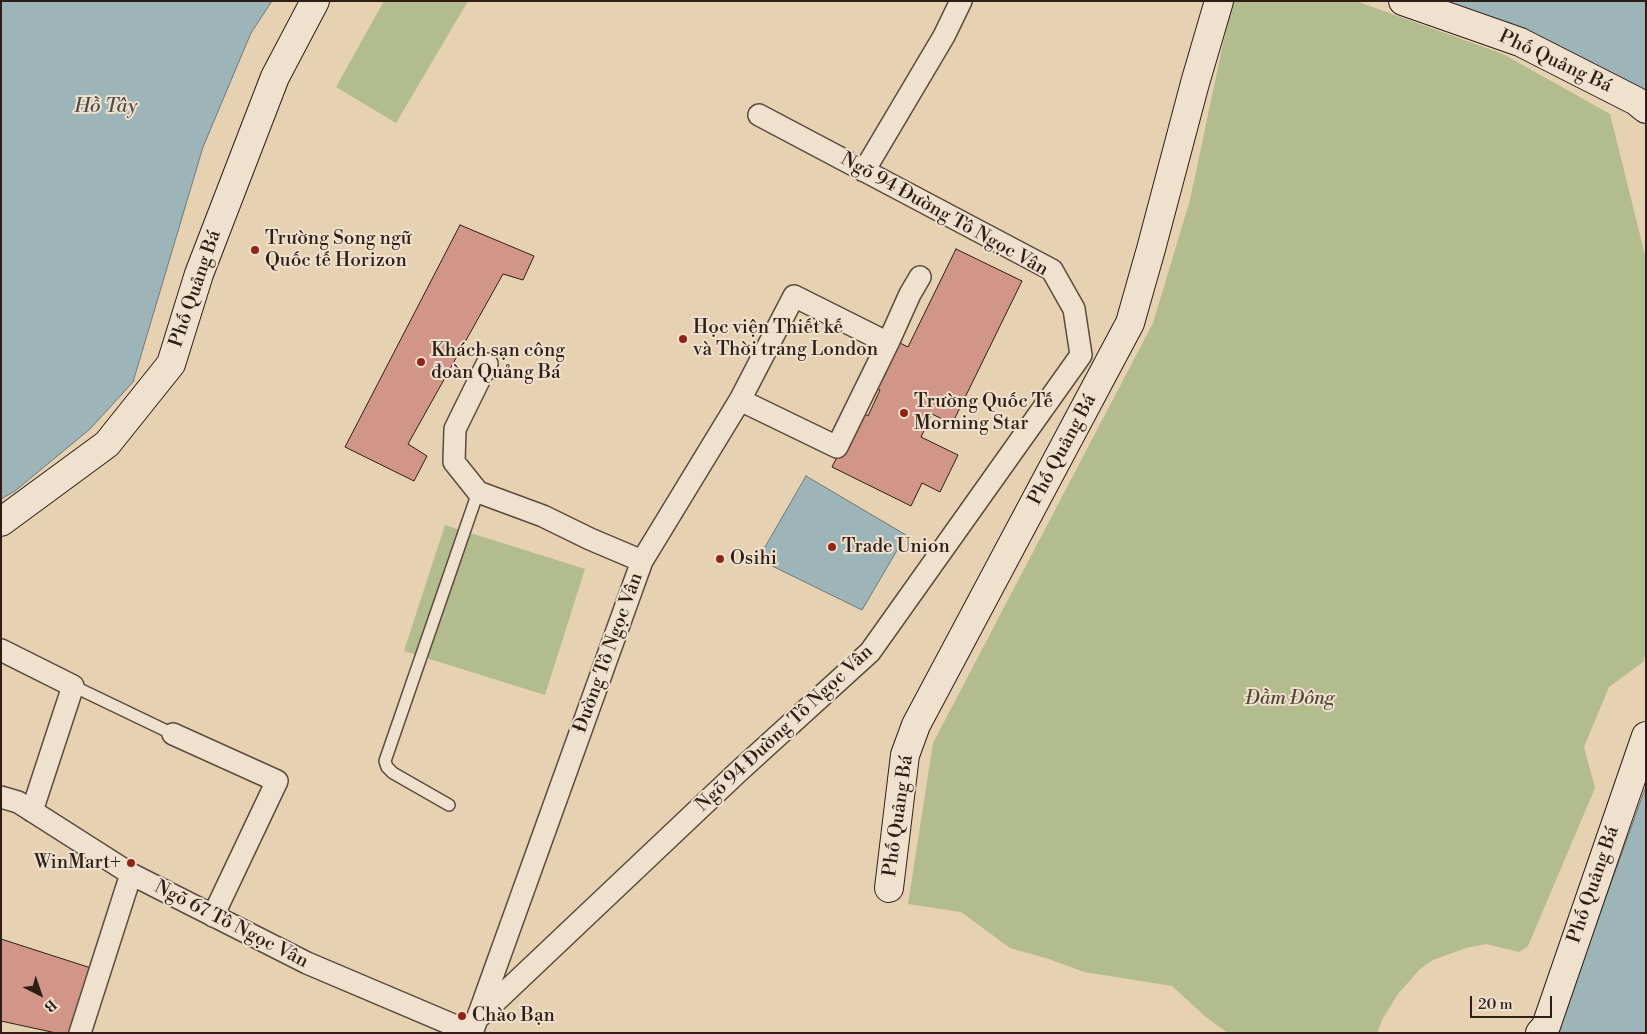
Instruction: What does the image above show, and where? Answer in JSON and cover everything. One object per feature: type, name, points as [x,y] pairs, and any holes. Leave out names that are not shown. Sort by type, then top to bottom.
[{"type":"street","name":"Phố Quảng Bá","points":[[1,522],[107,444],[171,364],[199,274],[275,77],[315,1]]},
{"type":"street","points":[[864,171],[944,36],[960,1]]},
{"type":"street","name":"Phố Quảng Bá","points":[[889,888],[905,755],[916,725],[1130,323],[1219,1]]},
{"type":"street","name":"Phố Quảng Bá","points":[[1403,1],[1520,42],[1636,101],[1646,109]]},
{"type":"street","name":"Ngõ 94 Đường Tô Ngọc Vân","points":[[475,1025],[738,772],[870,652],[1081,355],[1074,309],[1052,270],[758,115]]},
{"type":"street","points":[[740,400],[837,447],[910,294],[920,277]]},
{"type":"street","name":"Đường Tô Ngọc Vân","points":[[475,1025],[642,561],[740,400],[794,296],[888,342]]},
{"type":"street","points":[[487,364],[456,429],[454,462],[478,492],[543,516],[642,561]]},
{"type":"street","points":[[1,650],[73,686],[32,811]]},
{"type":"street","points":[[173,734],[277,781],[213,916]]},
{"type":"street","name":"Phố Quảng Bá","points":[[1540,1033],[1546,1026],[1646,736]]},
{"type":"street","name":"Ngõ 67 Tô Ngọc Vân","points":[[1,797],[18,802],[131,874],[307,963],[475,1025]]},
{"type":"street","points":[[80,1033],[131,874]]},
{"type":"lane","points":[[449,805],[393,773],[387,767],[385,761],[478,492]]},
{"type":"lane","points":[[73,686],[173,734]]},
{"type":"green space","points":[[384,1],[468,1],[396,123],[336,87]]},
{"type":"green space","name":"Đầm Đông","points":[[1232,1],[1356,1],[1503,54],[1610,114],[1646,259],[1646,652],[1643,662],[1609,687],[1584,747],[1595,788],[1528,946],[1519,952],[1486,944],[1466,948],[1433,960],[1420,969],[1398,994],[1383,1018],[1377,1033],[1228,1033],[1207,1018],[1172,986],[1084,972],[1049,959],[1010,948],[961,912],[908,904],[933,743],[1153,323],[1190,200]]},
{"type":"green space","points":[[445,525],[585,569],[545,695],[404,651]]},
{"type":"water","name":"Hồ Tây","points":[[1,1],[272,1],[251,33],[203,147],[133,382],[90,429],[15,491],[1,499]]},
{"type":"water","points":[[1433,1],[1646,1],[1646,91],[1616,76]]},
{"type":"water","name":"Trade Union","points":[[806,476],[906,535],[862,610],[758,559]]},
{"type":"water","points":[[1646,786],[1646,1033],[1557,1033]]},
{"type":"building","name":"Khách sạn công đoàn Quảng Bá","points":[[460,225],[534,256],[523,280],[503,274],[408,444],[427,456],[414,481],[345,447]]},
{"type":"building","points":[[956,249],[1022,281],[952,424],[932,414],[921,437],[958,455],[940,492],[922,483],[911,506],[832,467],[860,411],[868,416],[880,390],[874,387],[896,341],[908,347]]},
{"type":"building","points":[[1,939],[94,969],[73,1033],[56,1033],[1,1021]]},
{"type":"place","name":"Trường Song ngữ Quốc tế Horizon","points":[[255,250]]},
{"type":"place","name":"Học viện Thiết kế và Thời trang London","points":[[683,339]]},
{"type":"place","name":"Khách sạn công đoàn Quảng Bá","points":[[421,362]]},
{"type":"place","name":"Trường Quốc Tế Morning Star","points":[[904,413]]},
{"type":"place","name":"Trade Union","points":[[832,547]]},
{"type":"place","name":"Osihi","points":[[720,559]]},
{"type":"place","name":"WinMart+","points":[[131,863]]},
{"type":"place","name":"Chào Bạn","points":[[462,1016]]}]
